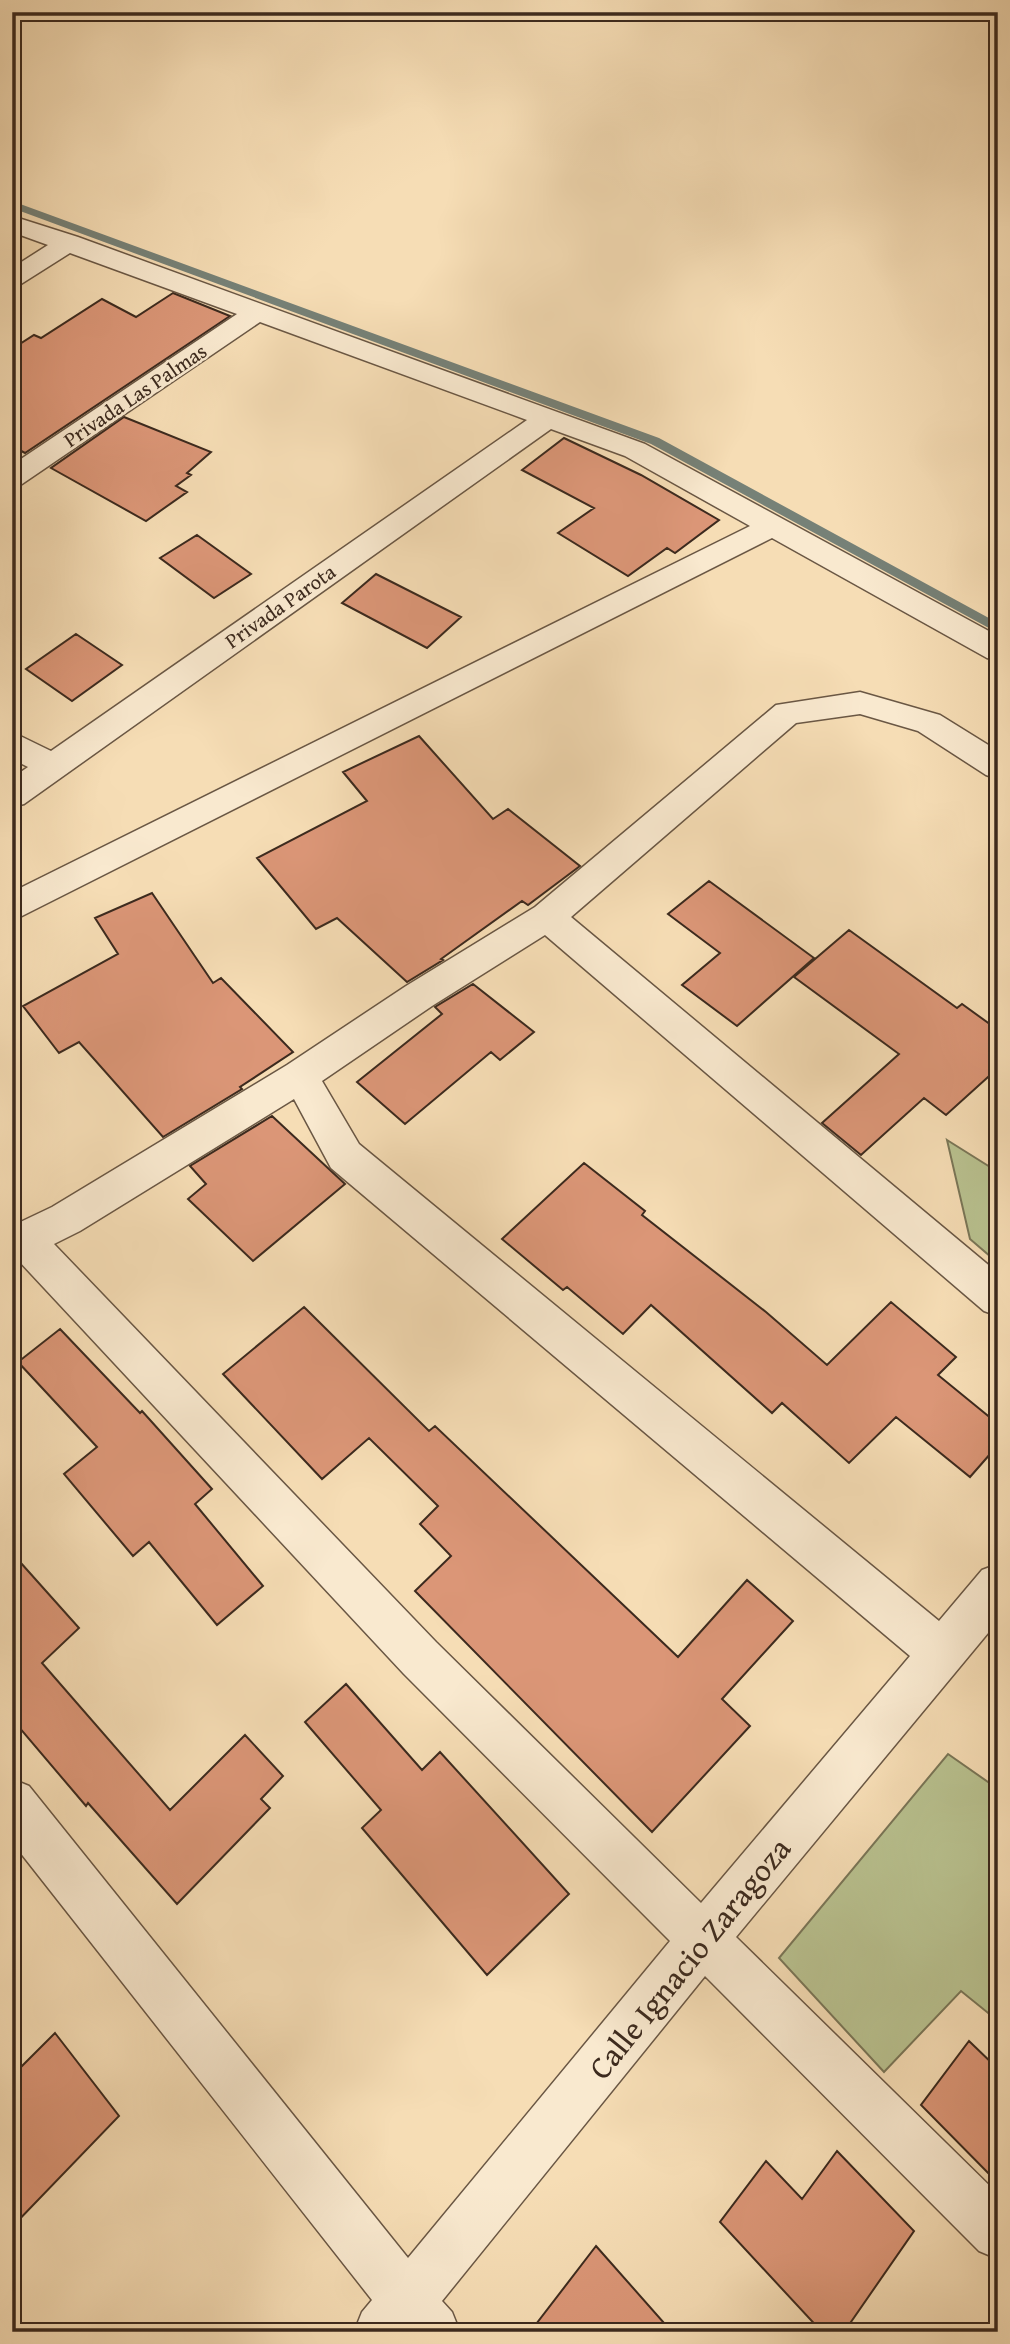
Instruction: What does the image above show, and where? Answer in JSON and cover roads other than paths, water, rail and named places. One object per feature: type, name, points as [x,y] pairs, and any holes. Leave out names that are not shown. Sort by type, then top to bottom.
[{"type":"street","points":[[12,223],[635,450],[998,650]]},
{"type":"street","points":[[12,279],[69,242]]},
{"type":"street","name":"Privada Las Palmas","points":[[12,478],[258,312]]},
{"type":"street","name":"Privada Parota","points":[[12,795],[548,418]]},
{"type":"street","points":[[12,908],[773,526]]},
{"type":"street","points":[[998,767],[929,723],[860,703],[787,713],[547,917],[419,996],[300,1076],[66,1219],[18,1243],[420,1658],[998,2232]]},
{"type":"street","points":[[12,744],[52,765]]},
{"type":"street","points":[[547,917],[998,1298]]},
{"type":"street","points":[[300,1076],[345,1156],[942,1653]]},
{"type":"street","name":"Calle Ignacio Zaragoza","points":[[407,2321],[703,1939],[998,1586]]},
{"type":"street","points":[[12,1803],[407,2321]]},
{"type":"waterway","points":[[12,204],[655,441],[998,629]]}]
